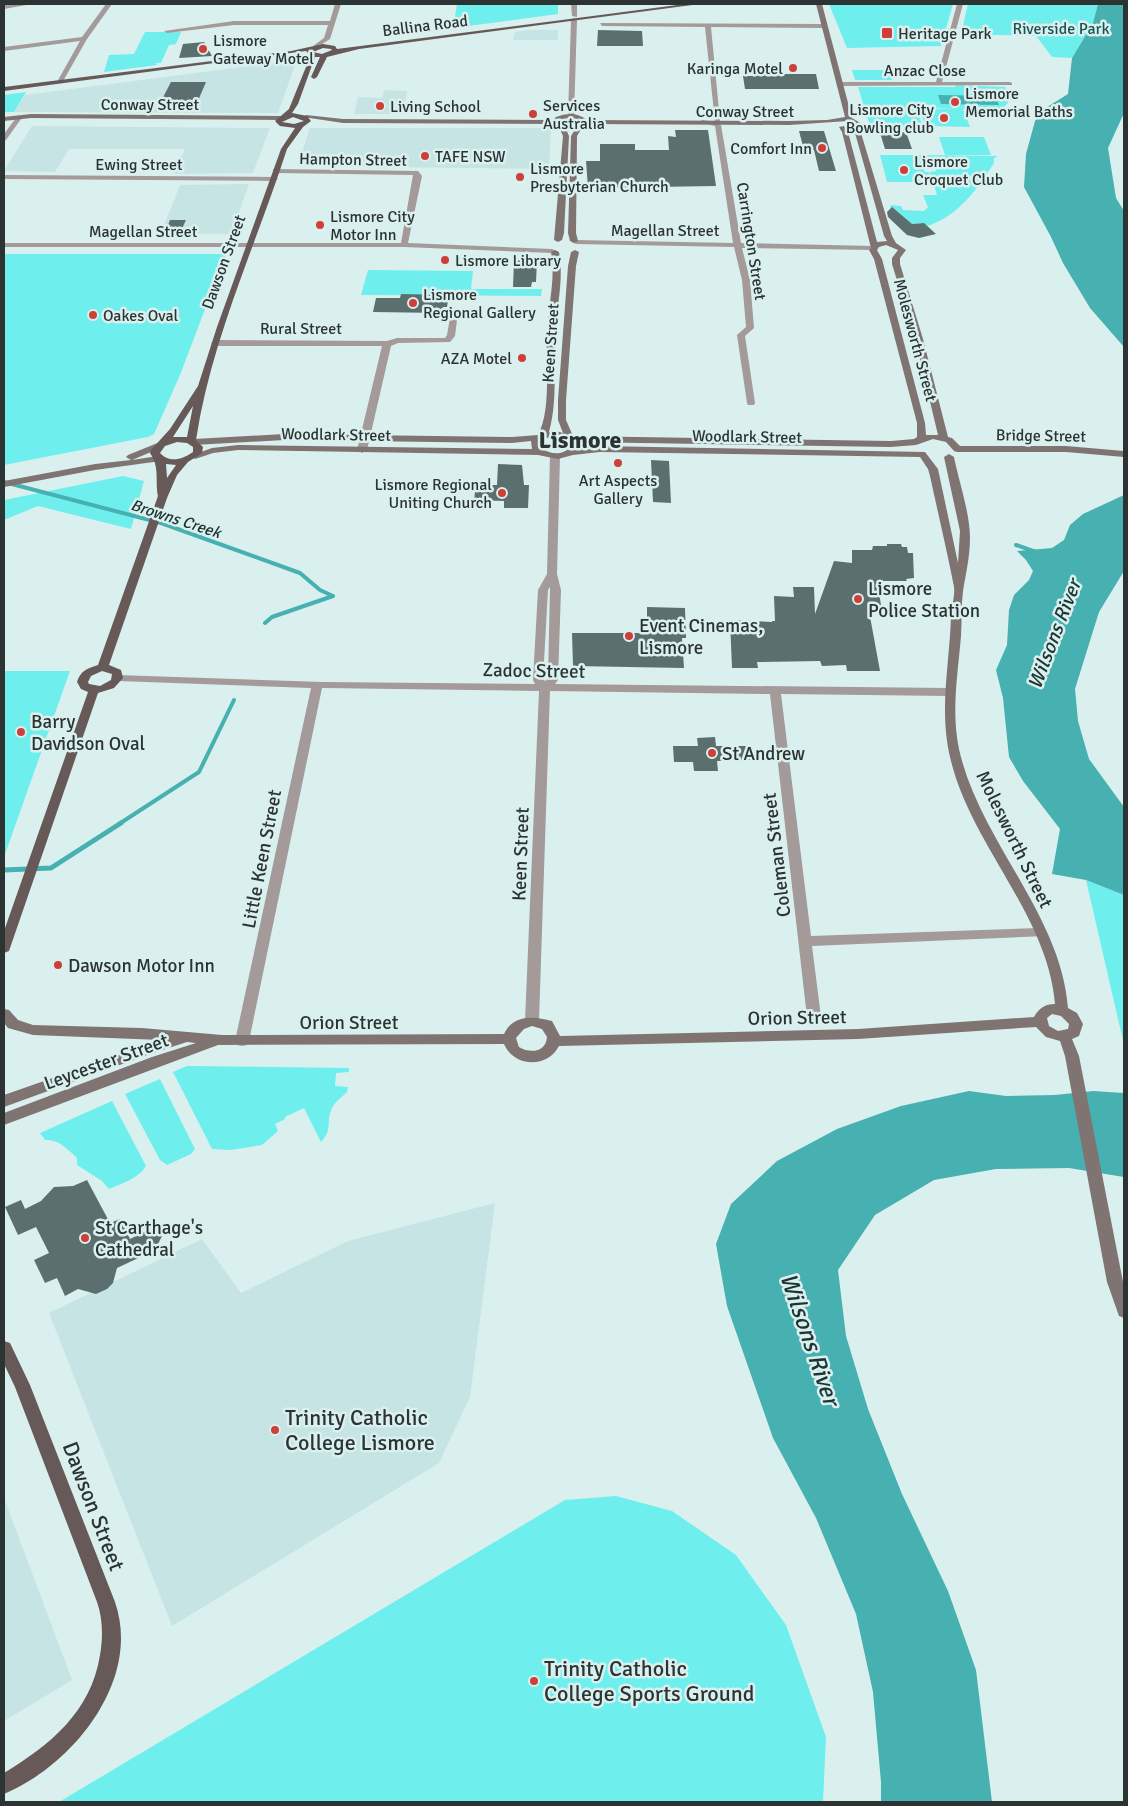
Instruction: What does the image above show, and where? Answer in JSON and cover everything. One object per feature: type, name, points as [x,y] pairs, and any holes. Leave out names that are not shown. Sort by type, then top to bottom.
[{"type":"main road","name":"Ballina Road","points":[[574,18],[673,4]]},
{"type":"main road","name":"Ballina Road","points":[[330,46],[697,4]]},
{"type":"main road","points":[[4,93],[313,51],[330,46]]},
{"type":"main road","points":[[4,89],[291,53],[313,51],[325,55],[330,46]]},
{"type":"main road","points":[[282,125],[295,104],[311,62],[313,51]]},
{"type":"main road","name":"Dawson Street","points":[[195,456],[198,447],[192,442],[192,430],[200,399],[200,388],[284,149],[303,116],[319,64],[325,55]]},
{"type":"main road","points":[[282,125],[287,126],[303,116]]},
{"type":"main road","points":[[282,125],[303,116]]},
{"type":"main road","name":"Dawson Street","points":[[282,125],[281,142],[284,149]]},
{"type":"main road","name":"Dawson Street","points":[[161,444],[177,427],[191,399],[200,388]]},
{"type":"main road","points":[[162,498],[162,468],[155,454],[161,444],[180,439],[192,442]]},
{"type":"main road","points":[[159,459],[174,462],[195,456]]},
{"type":"main road","points":[[103,668],[162,498],[174,474],[185,460]]},
{"type":"main road","points":[[103,668],[117,672],[118,678],[115,684],[108,688],[94,690],[86,687],[82,682],[82,678],[88,672],[103,668]]},
{"type":"main road","points":[[4,948],[94,690]]},
{"type":"main road","name":"Dawson Street","points":[[4,1348],[22,1385],[109,1612],[111,1635],[109,1662],[93,1704],[66,1740],[28,1769],[4,1784]]},
{"type":"street","points":[[4,7],[29,4]]},
{"type":"street","points":[[60,82],[84,40],[109,4]]},
{"type":"street","points":[[330,46],[332,23],[338,4]]},
{"type":"street","points":[[571,116],[574,4]]},
{"type":"street","points":[[818,4],[849,119]]},
{"type":"street","points":[[939,83],[960,4]]},
{"type":"street","points":[[167,31],[234,23],[332,23]]},
{"type":"street","points":[[602,24],[824,26]]},
{"type":"street","name":"Carrington Street","points":[[708,26],[718,123],[737,244],[746,280],[750,328],[741,335],[751,403]]},
{"type":"street","points":[[4,49],[84,40]]},
{"type":"street","name":"Anzac Close","points":[[839,84],[1010,84]]},
{"type":"street","points":[[303,116],[343,121],[559,124],[558,118],[571,116],[582,118],[582,124],[574,136],[572,233],[580,248],[560,249]]},
{"type":"street","name":"Conway Street","points":[[4,119],[27,121],[282,125]]},
{"type":"street","points":[[4,140],[18,119]]},
{"type":"street","points":[[840,125],[849,119]]},
{"type":"street","points":[[849,119],[858,122],[858,133],[888,236],[894,244]]},
{"type":"street","name":"Conway Street","points":[[650,123],[674,121],[718,123]]},
{"type":"street","name":"Conway Street","points":[[559,124],[718,123],[840,125]]},
{"type":"street","name":"Keen Street","points":[[539,452],[535,445],[546,427],[551,330],[560,249],[566,136],[559,124]]},
{"type":"street","points":[[840,125],[858,126]]},
{"type":"street","name":"Molesworth Street","points":[[840,125],[845,132],[874,249],[921,423],[916,449],[933,469],[935,476],[958,592]]},
{"type":"street","name":"Hampton Street","points":[[275,175],[416,173],[418,176],[404,245]]},
{"type":"street","name":"Ewing Street","points":[[4,177],[275,175]]},
{"type":"street","points":[[560,249],[575,241]]},
{"type":"street","name":"Magellan Street","points":[[575,241],[874,249]]},
{"type":"street","name":"Magellan Street","points":[[4,244],[404,245],[560,249]]},
{"type":"street","points":[[894,244],[881,244],[874,249],[885,256],[898,254]]},
{"type":"street","name":"Molesworth Street","points":[[894,244],[902,250],[898,254],[897,268],[919,339],[944,438]]},
{"type":"street","name":"Keen Street","points":[[560,249],[572,266],[562,400],[562,420],[571,437]]},
{"type":"street","name":"Rural Street","points":[[215,343],[387,344],[397,341],[447,340],[451,336],[453,320]]},
{"type":"street","points":[[362,450],[387,344]]},
{"type":"street","name":"Woodlark Street","points":[[192,442],[284,437],[512,440],[556,434],[571,437],[890,444],[933,436],[944,438]]},
{"type":"street","points":[[571,437],[577,445],[573,452]]},
{"type":"street","points":[[944,438],[952,442],[956,449],[954,454],[949,457]]},
{"type":"street","points":[[4,484],[95,466],[136,455],[161,444]]},
{"type":"street","name":"Woodlark Street","points":[[195,456],[216,449],[236,446],[265,449],[539,452],[555,456],[573,452],[600,450],[949,457]]},
{"type":"street","name":"Bridge Street","points":[[956,449],[1088,450],[1124,454]]},
{"type":"street","name":"Keen Street","points":[[532,1021],[545,688],[553,680],[556,590],[552,574],[555,456]]},
{"type":"street","name":"Molesworth Street","points":[[949,457],[965,531],[965,556],[958,592],[956,632],[948,692],[949,726],[958,766],[975,808],[1041,934],[1058,977],[1062,1010]]},
{"type":"street","points":[[95,466],[159,459]]},
{"type":"street","name":"Zadoc Street","points":[[118,678],[317,685],[948,692]]},
{"type":"street","name":"Little Keen Street","points":[[242,1041],[317,685]]},
{"type":"street","name":"Coleman Street","points":[[775,689],[814,1017]]},
{"type":"street","points":[[805,941],[892,940],[1041,934]]},
{"type":"street","points":[[1050,1009],[1062,1010],[1072,1016],[1076,1024],[1074,1032],[1065,1037],[1049,1034],[1040,1022],[1040,1018],[1045,1011],[1050,1009]]},
{"type":"street","name":"Orion Street","points":[[4,1014],[13,1024],[32,1030],[142,1033],[222,1040],[509,1040]]},
{"type":"street","points":[[532,1021],[546,1025],[553,1033],[554,1041],[545,1054],[530,1057],[516,1053],[510,1046],[509,1040],[519,1024],[532,1021]]},
{"type":"street","name":"Orion Street","points":[[554,1041],[858,1034],[1040,1022]]},
{"type":"street","points":[[1065,1037],[1072,1056],[1115,1282],[1124,1311]]},
{"type":"street","name":"Orion Street","points":[[4,1101],[148,1049],[189,1038]]},
{"type":"street","name":"Leycester Street","points":[[4,1119],[157,1061],[222,1040]]},
{"type":"shaded area","points":[[558,30],[558,40],[513,40],[515,32]]},
{"type":"shaded area","points":[[297,60],[278,113],[14,112],[25,95]]},
{"type":"shaded area","name":"Living School","points":[[384,90],[407,91],[403,114],[354,114],[358,97],[382,98]]},
{"type":"shaded area","points":[[32,126],[270,128],[253,173],[174,174],[185,149],[69,149],[55,172],[4,171]]},
{"type":"shaded area","name":"TAFE NSW","points":[[310,128],[551,128],[549,169],[297,166]]},
{"type":"shaded area","points":[[249,184],[231,234],[161,233],[180,185]]},
{"type":"shaded area","name":"Trinity Catholic College Lismore","points":[[495,1203],[470,1397],[439,1463],[172,1626],[49,1313],[202,1239],[241,1293],[348,1241]]},
{"type":"shaded area","points":[[4,1498],[72,1680],[4,1721]]},
{"type":"green space","points":[[457,4],[558,4],[558,14],[453,28]]},
{"type":"green space","name":"Heritage Park","points":[[829,4],[953,4],[941,46],[847,48]]},
{"type":"green space","name":"Riverside Park","points":[[968,4],[1098,4],[1093,23],[1072,58],[1052,57],[1036,36],[961,34]]},
{"type":"green space","points":[[145,32],[181,32],[176,44],[169,45],[161,63],[104,72],[109,55],[134,54]]},
{"type":"green space","points":[[852,70],[889,70],[892,80],[855,80]]},
{"type":"green space","points":[[956,85],[1005,87],[1007,90],[1011,90],[1011,99],[998,111],[988,115],[970,116],[967,109],[963,109],[970,127],[925,126],[920,109],[961,108],[917,108],[923,129],[907,129],[907,126],[870,126],[858,87],[955,87]]},
{"type":"green space","points":[[26,92],[14,112],[4,112],[4,95]]},
{"type":"green space","name":"Lismore City Bowling club","points":[[939,137],[984,137],[991,155],[945,155]]},
{"type":"green space","name":"Lismore Croquet Club","points":[[880,155],[921,155],[927,167],[923,168],[925,172],[929,172],[932,182],[887,182]]},
{"type":"green space","points":[[922,155],[998,156],[994,158],[994,163],[974,192],[958,209],[949,216],[927,226],[920,223],[912,224],[893,216],[890,205],[901,206],[903,210],[924,211],[928,207],[923,195],[937,195],[930,172],[936,171],[935,167],[928,167]]},
{"type":"green space","points":[[4,254],[226,254],[180,375],[154,434],[148,437],[4,465]]},
{"type":"green space","points":[[368,270],[473,271],[471,289],[542,289],[541,296],[361,295]]},
{"type":"green space","points":[[123,476],[144,481],[131,529],[38,506],[4,520],[4,500]]},
{"type":"green space","points":[[4,671],[70,671],[4,857]]},
{"type":"green space","points":[[1086,880],[1124,895],[1124,1045]]},
{"type":"green space","points":[[187,1066],[349,1068],[349,1072],[336,1073],[335,1086],[348,1087],[347,1092],[332,1108],[327,1134],[321,1142],[304,1108],[275,1124],[278,1131],[262,1145],[231,1150],[212,1149],[173,1072]]},
{"type":"green space","points":[[160,1079],[195,1149],[191,1154],[167,1165],[160,1160],[125,1094]]},
{"type":"green space","points":[[112,1101],[146,1166],[134,1177],[109,1189],[102,1181],[77,1165],[77,1158],[66,1148],[55,1141],[45,1140],[40,1133]]},
{"type":"green space","name":"Trinity Catholic College Sports Ground","points":[[616,1496],[672,1511],[736,1555],[786,1625],[826,1737],[823,1802],[59,1802],[565,1500]]},
{"type":"water","points":[[1098,4],[1124,4],[1124,113],[1108,148],[1116,198],[1124,211],[1124,347],[1090,308],[1063,263],[1024,187],[1026,154],[1035,121],[1044,109],[1068,94],[1072,58],[1093,23]]},
{"type":"water","name":"Lismore Memorial Baths","points":[[938,95],[995,96],[999,105],[941,104]]},
{"type":"water","name":"Wilsons River","points":[[1124,495],[1124,571],[1099,612],[1075,689],[1078,721],[1089,759],[1124,807],[1124,895],[1086,880],[1052,874],[1060,829],[1023,781],[1009,757],[1003,698],[996,670],[1007,645],[1009,610],[1014,595],[1029,580],[1033,571],[1017,551],[1052,548],[1064,540],[1070,525],[1083,514]]},
{"type":"water","name":"Wilsons River","points":[[969,1091],[1006,1096],[1055,1095],[1093,1091],[1124,1093],[1124,1177],[1069,1168],[996,1169],[934,1180],[875,1215],[838,1270],[846,1336],[868,1409],[902,1494],[948,1591],[976,1670],[992,1802],[881,1802],[873,1692],[856,1614],[816,1518],[773,1438],[727,1306],[716,1244],[731,1204],[777,1161],[837,1129],[901,1106]]},
{"type":"building","points":[[598,30],[642,31],[643,46],[597,46]]},
{"type":"building","points":[[204,42],[212,56],[179,58],[183,44]]},
{"type":"building","points":[[752,74],[816,74],[819,89],[745,89],[743,76],[753,76]]},
{"type":"building","points":[[171,82],[206,82],[194,110],[177,110],[178,106],[159,105]]},
{"type":"building","points":[[675,130],[708,130],[716,186],[588,188],[586,161],[600,161],[600,144],[635,144],[635,150],[669,150],[668,136],[676,137]]},
{"type":"building","points":[[799,131],[824,131],[836,171],[819,171],[814,150],[804,150]]},
{"type":"building","points":[[906,132],[912,149],[885,149],[880,133]]},
{"type":"building","points":[[892,207],[912,224],[924,223],[936,234],[919,238],[907,235],[888,217],[887,212]]},
{"type":"building","points":[[170,220],[186,220],[180,233],[165,233]]},
{"type":"building","points":[[514,260],[537,260],[536,282],[532,282],[531,287],[513,287]]},
{"type":"building","name":"Lismore Regional Gallery","points":[[401,294],[449,295],[447,307],[443,307],[442,313],[373,312],[376,298],[400,298]]},
{"type":"building","points":[[651,460],[669,461],[671,503],[653,502]]},
{"type":"building","name":"Lismore Regional Uniting Church","points":[[498,464],[522,465],[524,485],[529,485],[528,508],[504,508],[504,501],[474,500],[476,485],[497,485]]},
{"type":"building","points":[[887,544],[901,544],[902,547],[907,547],[908,553],[913,553],[914,578],[906,579],[907,581],[877,581],[882,611],[869,611],[880,671],[847,671],[846,665],[822,666],[820,661],[757,662],[758,668],[732,668],[730,620],[775,621],[774,596],[794,597],[793,587],[814,587],[815,614],[834,561],[852,563],[852,550],[872,550],[873,546],[887,546]]},
{"type":"building","name":"Event Cinemas, Lismore","points":[[647,607],[685,608],[686,638],[682,638],[684,668],[573,666],[572,633],[647,633]]},
{"type":"building","name":"St Andrew","points":[[715,737],[716,746],[750,746],[752,760],[717,761],[718,771],[694,771],[693,762],[674,762],[673,746],[698,746],[697,738]]},
{"type":"building","name":"St Carthage's Cathedral","points":[[87,1180],[110,1223],[120,1219],[130,1239],[150,1229],[158,1230],[162,1236],[158,1244],[145,1251],[147,1254],[117,1268],[113,1283],[107,1289],[96,1294],[78,1289],[65,1296],[57,1278],[45,1283],[34,1260],[49,1253],[36,1227],[18,1235],[5,1207],[21,1200],[25,1209],[41,1201],[54,1187],[73,1186]]},
{"type":"waterway","name":"Browns Creek","points":[[4,482],[161,523],[300,573],[320,590],[333,596],[272,617],[265,623]]},
{"type":"waterway","name":"Browns Creek","points":[[1016,545],[1036,552]]},
{"type":"waterway","points":[[119,824],[199,772],[234,700]]},
{"type":"waterway","points":[[4,870],[51,868],[121,823]]},
{"type":"place","name":"Heritage Park","points":[[887,33]]},
{"type":"place","name":"Lismore Gateway Motel","points":[[203,49]]},
{"type":"place","name":"Karinga Motel","points":[[793,68]]},
{"type":"place","name":"Lismore Memorial Baths","points":[[955,102]]},
{"type":"place","name":"Living School","points":[[380,106]]},
{"type":"place","name":"Services Australia","points":[[533,114]]},
{"type":"place","name":"Lismore City Bowling club","points":[[944,118]]},
{"type":"place","name":"Comfort Inn","points":[[822,148]]},
{"type":"place","name":"TAFE NSW","points":[[425,156]]},
{"type":"place","name":"Lismore Croquet Club","points":[[904,170]]},
{"type":"place","name":"Lismore Presbyterian Church","points":[[520,177]]},
{"type":"place","name":"Lismore City Motor Inn","points":[[320,225]]},
{"type":"place","name":"Lismore Library","points":[[445,260]]},
{"type":"place","name":"Lismore Regional Gallery","points":[[413,303]]},
{"type":"place","name":"Oakes Oval","points":[[93,315]]},
{"type":"place","name":"AZA Motel","points":[[522,358]]},
{"type":"place","name":"Art Aspects Gallery","points":[[618,463]]},
{"type":"place","name":"Lismore Regional Uniting Church","points":[[502,493]]},
{"type":"place","name":"Lismore Police Station","points":[[858,599]]},
{"type":"place","name":"Event Cinemas, Lismore","points":[[629,636]]},
{"type":"place","name":"Barry Davidson Oval","points":[[21,732]]},
{"type":"place","name":"St Andrew","points":[[712,753]]},
{"type":"place","name":"Dawson Motor Inn","points":[[58,965]]},
{"type":"place","name":"St Carthage's Cathedral","points":[[85,1238]]},
{"type":"place","name":"Trinity Catholic College Lismore","points":[[275,1430]]},
{"type":"place","name":"Trinity Catholic College Sports Ground","points":[[534,1681]]},
{"type":"district","name":"Lismore","points":[[580,440]]}]
